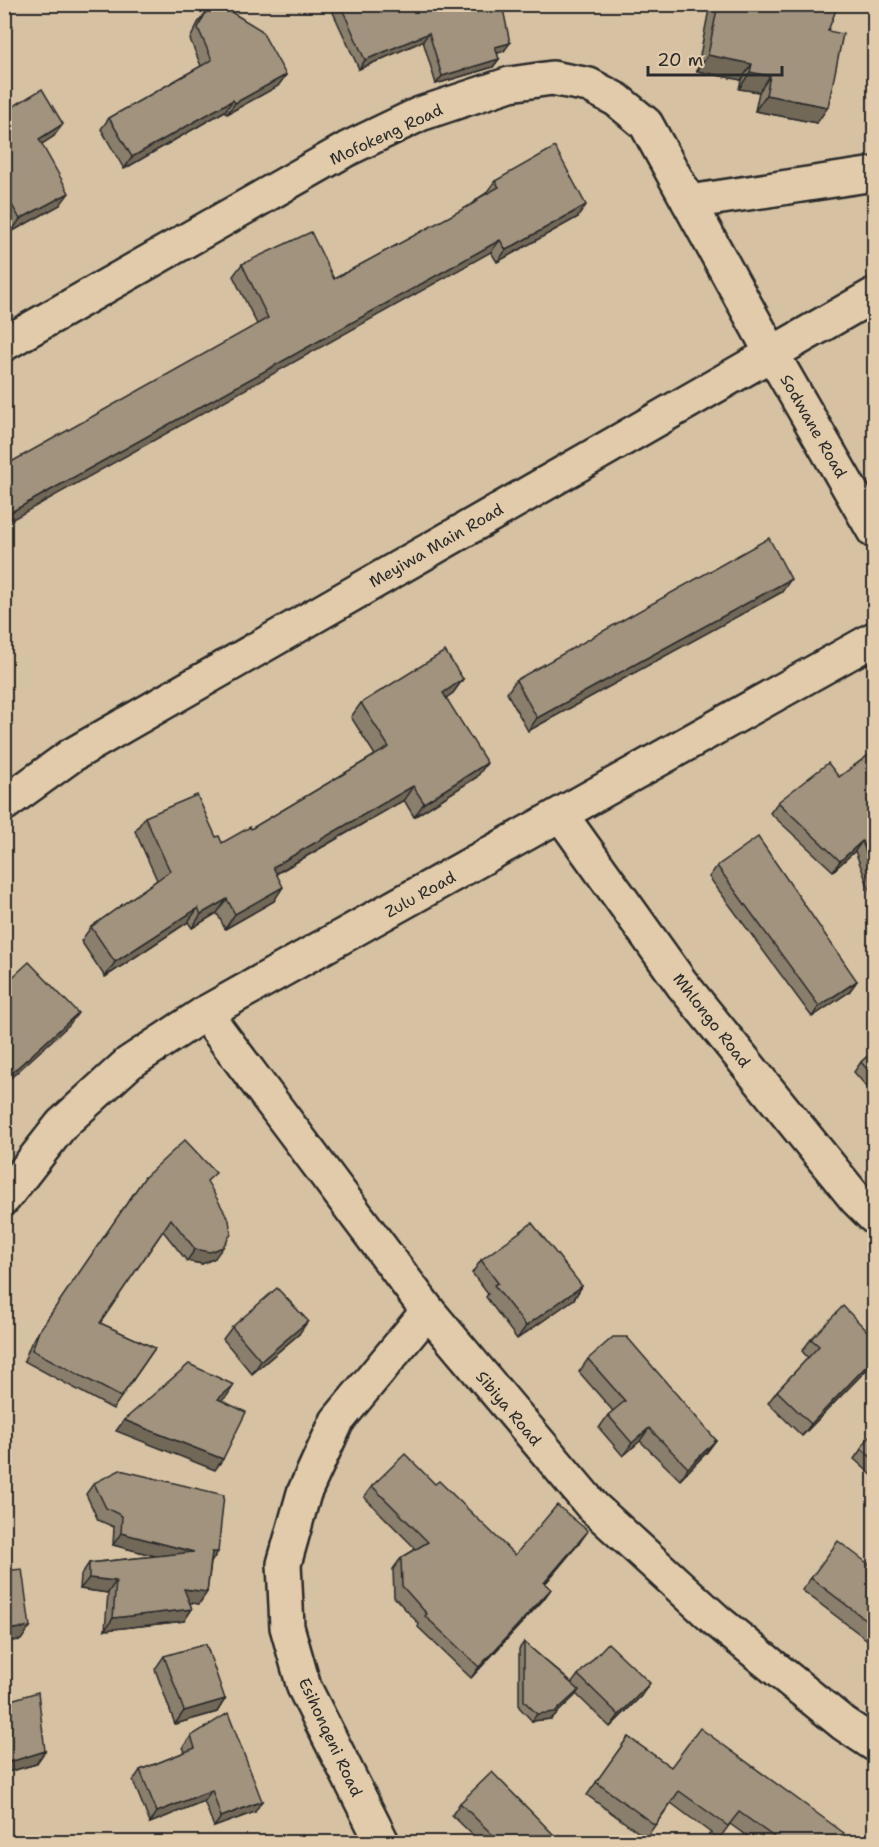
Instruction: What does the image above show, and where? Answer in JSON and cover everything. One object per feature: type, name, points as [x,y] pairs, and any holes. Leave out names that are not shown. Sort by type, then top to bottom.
[{"type":"street","name":"Mofokeng Road","points":[[4,344],[347,149],[420,114],[510,84],[552,78],[589,85],[617,100],[646,124],[771,352]]},
{"type":"street","points":[[689,202],[874,174]]},
{"type":"street","name":"Meyiwa Main Road","points":[[4,804],[72,755],[771,352],[874,295]]},
{"type":"street","name":"Sodwane Road","points":[[771,352],[874,531]]},
{"type":"street","name":"Zulu Road","points":[[4,1198],[62,1124],[129,1063],[205,1013],[874,639]]},
{"type":"street","name":"Mhlongo Road","points":[[561,815],[682,984],[856,1199],[874,1217]]},
{"type":"street","name":"Sibiya Road","points":[[205,1013],[428,1311],[593,1507],[716,1620],[844,1724],[874,1744]]},
{"type":"street","name":"Esihonqeni Road","points":[[382,1842],[303,1687],[287,1627],[284,1564],[304,1493],[337,1421],[428,1311]]},
{"type":"building","points":[[340,4],[502,4],[510,43],[495,47],[499,59],[442,76],[429,33],[365,60]]},
{"type":"building","points":[[718,4],[824,4],[837,7],[828,31],[843,34],[828,107],[766,95],[770,76],[750,72],[752,64],[708,55]]},
{"type":"building","points":[[223,7],[261,30],[286,75],[235,103],[233,100],[132,157],[109,118],[212,60],[198,28],[206,12]]},
{"type":"building","points":[[42,89],[63,124],[39,139],[69,193],[20,219],[4,191],[4,112]]},
{"type":"building","points":[[555,147],[586,205],[506,250],[500,240],[4,516],[4,466],[268,318],[242,264],[311,232],[334,279],[478,201],[477,199],[499,187],[495,181]]},
{"type":"building","points":[[769,538],[791,579],[537,718],[516,680]]},
{"type":"building","points":[[445,651],[463,679],[443,693],[487,763],[424,803],[413,786],[273,867],[283,887],[235,914],[227,899],[201,914],[198,908],[115,962],[91,927],[170,871],[145,817],[197,795],[216,837],[219,836],[222,843],[250,827],[251,829],[389,747],[361,703]]},
{"type":"building","points":[[874,751],[874,875],[862,841],[840,861],[778,802],[828,763],[839,777]]},
{"type":"building","points":[[758,837],[857,981],[819,1006],[717,866]]},
{"type":"building","points":[[29,962],[78,1013],[6,1078],[4,1076],[4,985]]},
{"type":"building","points":[[874,1050],[874,1077],[861,1062]]},
{"type":"building","points":[[185,1140],[216,1173],[207,1181],[229,1220],[231,1234],[223,1247],[210,1252],[195,1249],[171,1219],[100,1323],[155,1348],[121,1397],[32,1350],[39,1331],[145,1177]]},
{"type":"building","points":[[532,1223],[582,1286],[526,1326],[494,1285],[498,1283],[481,1260]]},
{"type":"building","points":[[277,1288],[308,1321],[261,1361],[232,1327]]},
{"type":"building","points":[[843,1306],[874,1338],[874,1358],[811,1424],[777,1391],[819,1346],[811,1339]]},
{"type":"building","points":[[613,1337],[627,1337],[716,1440],[688,1468],[649,1428],[632,1443],[608,1415],[625,1401],[588,1359]]},
{"type":"building","points":[[189,1364],[234,1385],[218,1399],[246,1412],[223,1459],[124,1420]]},
{"type":"building","points":[[874,1431],[874,1460],[861,1448]]},
{"type":"building","points":[[405,1454],[435,1484],[439,1481],[515,1555],[557,1505],[588,1531],[544,1583],[551,1589],[479,1667],[425,1616],[427,1614],[402,1586],[401,1558],[428,1542],[372,1486]]},
{"type":"building","points":[[120,1470],[224,1495],[218,1552],[212,1552],[207,1592],[184,1589],[192,1609],[113,1618],[116,1581],[89,1578],[89,1563],[194,1552],[121,1533],[122,1516],[106,1508],[94,1483]]},
{"type":"building","points":[[838,1541],[874,1568],[874,1626],[811,1578]]},
{"type":"building","points":[[22,1569],[30,1627],[4,1630],[4,1571]]},
{"type":"building","points":[[524,1642],[579,1690],[555,1712],[537,1714],[524,1701]]},
{"type":"building","points":[[608,1643],[650,1683],[619,1715],[578,1675]]},
{"type":"building","points":[[206,1644],[225,1699],[184,1711],[164,1656]]},
{"type":"building","points":[[38,1692],[45,1751],[10,1762],[4,1745],[4,1702]]},
{"type":"building","points":[[228,1713],[262,1801],[221,1817],[212,1790],[157,1812],[140,1770],[195,1748],[191,1736]]},
{"type":"building","points":[[700,1728],[844,1833],[836,1842],[781,1842],[739,1812],[728,1826],[679,1791],[655,1825],[596,1782],[628,1737],[671,1767]]},
{"type":"building","points":[[492,1772],[557,1838],[559,1835],[567,1842],[500,1842],[460,1803]]}]
